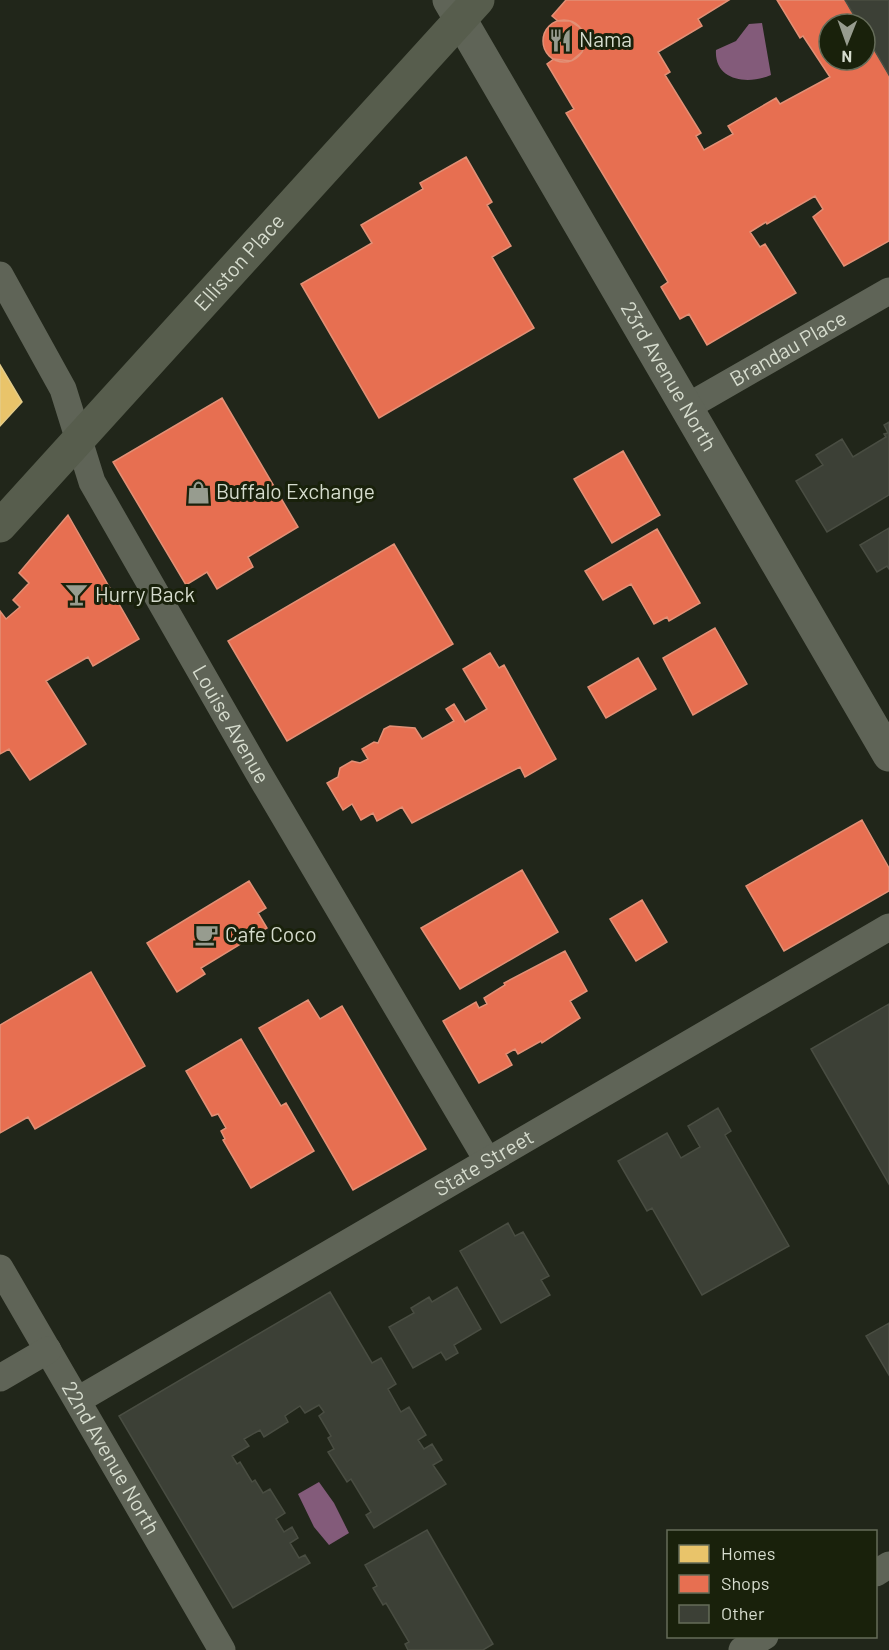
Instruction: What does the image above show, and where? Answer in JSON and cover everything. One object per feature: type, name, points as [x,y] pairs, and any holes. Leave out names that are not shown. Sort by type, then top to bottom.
[{"type":"main road","name":"Elliston Place","points":[[0,526],[79,440],[462,6]]},
{"type":"street","name":"23rd Avenue North","points":[[462,6],[687,407],[889,755]]},
{"type":"street","name":"Louise Avenue","points":[[0,275],[63,389],[92,482],[258,772],[487,1160]]},
{"type":"street","name":"Brandau Place","points":[[687,407],[889,291]]},
{"type":"street","name":"State Street","points":[[78,1400],[889,927]]},
{"type":"street","name":"22nd Avenue North","points":[[0,1268],[222,1650]]},
{"type":"street","points":[[0,1378],[48,1350]]},
{"type":"street","points":[[742,1650],[762,1638]]},
{"type":"shaded area","points":[[762,23],[771,75],[743,80],[726,74],[717,60],[716,50],[736,41],[749,24]]},
{"type":"shaded area","points":[[319,1482],[334,1503],[349,1533],[329,1545],[314,1527],[298,1494]]},
{"type":"building: Homes","points":[[0,365],[22,402],[0,426]]},
{"type":"building: Shops","points":[[566,0],[729,0],[698,19],[702,26],[658,52],[670,72],[665,75],[701,133],[696,136],[704,150],[733,134],[728,126],[776,98],[780,104],[830,77],[827,72],[877,72],[877,54],[889,75],[889,241],[844,266],[813,217],[823,209],[815,196],[767,224],[766,222],[750,232],[760,247],[765,244],[796,293],[707,345],[689,314],[680,319],[661,287],[668,282],[566,113],[574,109],[547,64],[554,59],[571,61],[582,52],[583,32],[570,21],[558,21],[552,16]]},
{"type":"building: Shops","points":[[777,0],[845,0],[852,12],[817,12],[817,57],[803,36],[800,38]]},
{"type":"building: Shops","points":[[564,20],[579,26],[585,41],[579,56],[564,62],[549,56],[543,41],[549,26]]},
{"type":"building: Shops","points":[[466,157],[492,202],[487,205],[511,246],[492,257],[534,328],[379,418],[301,284],[372,243],[361,225],[423,189],[420,183]]},
{"type":"building: Shops","points":[[222,398],[298,527],[248,557],[253,567],[217,589],[207,572],[186,585],[113,462]]},
{"type":"building: Shops","points":[[623,451],[660,515],[612,543],[574,479]]},
{"type":"building: Shops","points":[[68,515],[139,639],[93,666],[88,657],[46,681],[86,744],[30,780],[9,749],[0,754],[0,611],[6,619],[20,607],[13,600],[29,583],[19,573]]},
{"type":"building: Shops","points":[[657,529],[700,603],[669,621],[667,617],[654,624],[631,584],[603,600],[585,571]]},
{"type":"building: Shops","points":[[394,544],[453,644],[287,741],[228,641]]},
{"type":"building: Shops","points":[[715,628],[747,684],[693,715],[663,658]]},
{"type":"building: Shops","points":[[490,653],[499,668],[504,665],[556,759],[525,777],[520,767],[412,823],[402,807],[377,821],[373,813],[361,820],[352,804],[343,810],[327,783],[338,777],[340,768],[352,761],[360,763],[368,759],[362,749],[374,742],[378,743],[384,729],[390,726],[415,728],[422,739],[454,721],[446,709],[454,704],[465,722],[487,709],[463,669]]},
{"type":"building: Shops","points":[[638,658],[656,689],[606,718],[588,687]]},
{"type":"building: Shops","points":[[862,820],[889,868],[889,891],[784,951],[746,886]]},
{"type":"building: Shops","points":[[522,870],[558,932],[460,989],[421,928]]},
{"type":"building: Shops","name":"Cafe Coco","points":[[249,881],[266,908],[258,913],[267,928],[201,968],[205,974],[177,992],[147,943]]},
{"type":"building: Shops","points":[[642,900],[667,942],[636,961],[610,919]]},
{"type":"building: Shops","points":[[565,951],[587,991],[570,1001],[580,1018],[542,1043],[541,1041],[518,1054],[515,1049],[506,1054],[512,1065],[479,1083],[443,1021],[476,1002],[479,1008],[487,1004],[484,998],[505,985],[504,983]]},
{"type":"building: Shops","points":[[91,972],[145,1066],[35,1129],[28,1117],[0,1133],[0,1025]]},
{"type":"building: Shops","points":[[308,1000],[320,1019],[342,1006],[426,1149],[353,1190],[259,1028]]},
{"type":"building: Shops","points":[[241,1039],[281,1106],[286,1103],[314,1151],[251,1188],[223,1140],[225,1139],[221,1131],[226,1128],[218,1114],[212,1116],[186,1071]]},
{"type":"building: Other","points":[[845,0],[889,0],[889,75],[877,54],[877,12],[852,12]]},
{"type":"building: Other","points":[[889,422],[889,495],[827,532],[796,481],[823,465],[816,455],[842,439],[853,457],[886,437],[884,434],[888,433],[884,425]]},
{"type":"building: Other","points":[[889,528],[889,569],[887,566],[877,572],[860,545]]},
{"type":"building: Other","points":[[889,1004],[889,1184],[811,1049]]},
{"type":"building: Other","points":[[718,1108],[731,1131],[725,1135],[789,1246],[702,1295],[652,1208],[647,1211],[618,1161],[667,1133],[681,1158],[700,1147],[688,1126]]},
{"type":"building: Other","points":[[508,1223],[515,1236],[523,1232],[549,1276],[541,1280],[550,1295],[501,1323],[460,1251]]},
{"type":"building: Other","points":[[457,1287],[481,1329],[454,1345],[458,1353],[446,1360],[441,1352],[413,1368],[389,1327],[414,1313],[411,1308],[429,1297],[432,1302]]},
{"type":"building: Other","points":[[330,1292],[372,1363],[381,1358],[396,1384],[388,1389],[401,1412],[409,1407],[426,1435],[418,1440],[424,1449],[432,1444],[442,1460],[433,1465],[446,1484],[374,1528],[366,1515],[371,1512],[351,1479],[347,1482],[328,1452],[334,1449],[328,1438],[331,1436],[319,1416],[324,1412],[319,1405],[305,1413],[300,1406],[285,1416],[288,1422],[264,1437],[260,1430],[244,1439],[249,1446],[232,1456],[237,1464],[240,1462],[252,1482],[255,1480],[263,1493],[270,1489],[285,1513],[276,1519],[284,1532],[292,1527],[298,1538],[290,1543],[299,1558],[305,1555],[310,1563],[233,1608],[119,1416]]},
{"type":"building: Other","points":[[889,1323],[889,1375],[866,1336]]},
{"type":"building: Other","points":[[427,1530],[493,1644],[483,1650],[408,1650],[405,1644],[409,1642],[386,1603],[383,1605],[373,1588],[377,1586],[365,1565]]},
{"type":"place","name":"Nama","points":[[561,40]]},
{"type":"place","name":"Buffalo Exchange","points":[[198,492]]},
{"type":"place","name":"Hurry Back","points":[[77,595]]},
{"type":"place","name":"Cafe Coco","points":[[207,935]]}]
